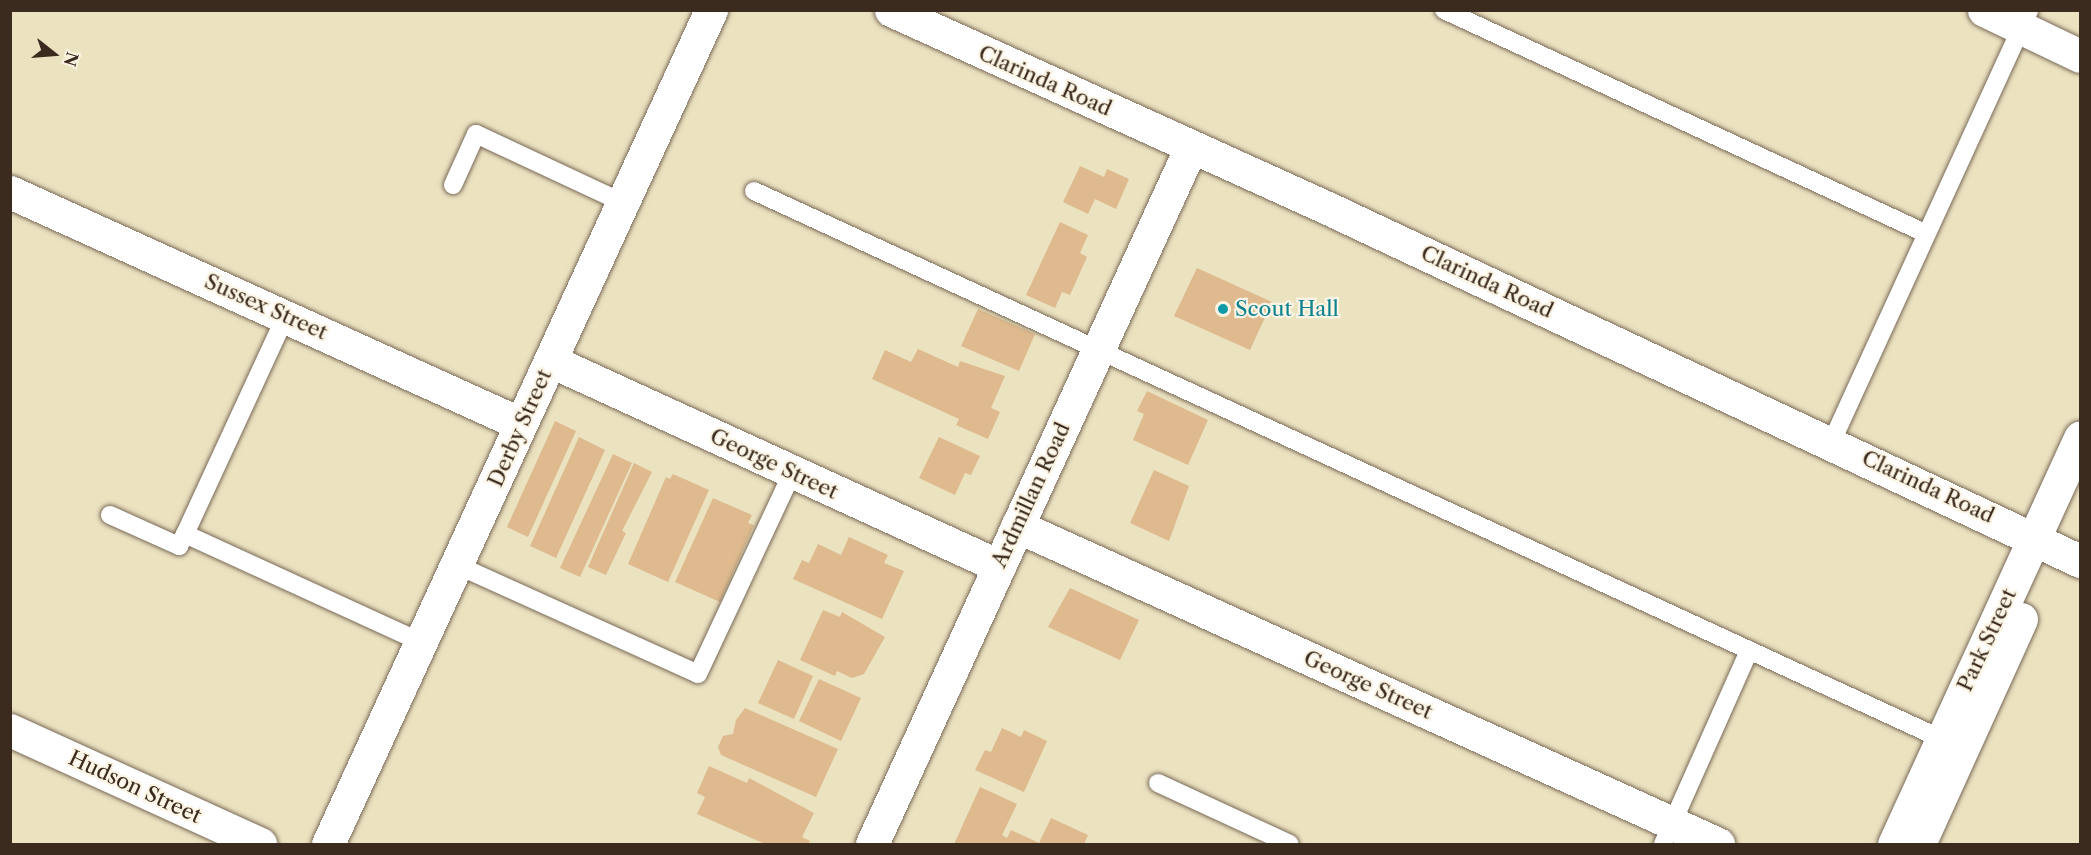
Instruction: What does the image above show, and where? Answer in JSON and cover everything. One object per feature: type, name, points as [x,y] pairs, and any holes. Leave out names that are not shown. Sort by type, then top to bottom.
[{"type":"street","name":"Derby Street","points":[[328,844],[459,566],[521,424],[711,10]]},
{"type":"street","name":"Clarinda Road","points":[[891,10],[1832,441],[2056,549]]},
{"type":"street","points":[[1984,10],[2025,20],[2080,57]]},
{"type":"street","name":"Ardmillan Road","points":[[872,844],[1191,147]]},
{"type":"street","name":"Sussex Street","points":[[10,192],[286,315],[521,424]]},
{"type":"street","name":"George Street","points":[[550,361],[999,566]]},
{"type":"street","name":"Park Street","points":[[2056,549],[2080,437]]},
{"type":"street","name":"Park Street","points":[[1894,844],[1952,744],[2056,549],[2080,486]]},
{"type":"street","name":"George Street","points":[[1017,526],[1668,834],[1718,844]]},
{"type":"street","name":"Hudson Street","points":[[10,730],[260,844]]},
{"type":"street","name":"Park Street","points":[[1919,844],[1952,744]]},
{"type":"lane","points":[[1444,10],[1927,234]]},
{"type":"lane","points":[[1832,441],[2025,20]]},
{"type":"lane","points":[[453,185],[476,134],[623,203]]},
{"type":"lane","points":[[754,191],[1952,744]]},
{"type":"lane","points":[[110,515],[179,546],[286,315]]},
{"type":"lane","points":[[459,566],[698,674],[792,473]]},
{"type":"lane","points":[[185,534],[423,643]]},
{"type":"lane","points":[[1668,834],[1749,651]]},
{"type":"lane","points":[[1158,783],[1290,844]]},
{"type":"building","points":[[1080,166],[1104,177],[1107,169],[1129,179],[1116,209],[1095,199],[1088,214],[1063,202]]},
{"type":"building","points":[[1060,222],[1088,235],[1080,253],[1087,257],[1070,295],[1062,292],[1055,308],[1026,295]]},
{"type":"building","name":"Scout Hall","points":[[1197,268],[1272,302],[1250,350],[1174,316]]},
{"type":"building","points":[[978,309],[1035,334],[1019,371],[961,346]]},
{"type":"building","points":[[918,349],[958,367],[960,361],[1005,376],[991,408],[1000,412],[988,439],[956,425],[959,419],[872,379],[885,350],[911,362]]},
{"type":"building","points":[[1147,391],[1208,420],[1188,465],[1133,440],[1144,414],[1137,411]]},
{"type":"building","points":[[555,421],[576,431],[528,537],[507,527]]},
{"type":"building","points":[[579,437],[605,450],[556,558],[530,546]]},
{"type":"building","points":[[939,437],[980,456],[971,475],[965,473],[955,495],[919,478]]},
{"type":"building","points":[[613,454],[632,463],[580,577],[560,568]]},
{"type":"building","points":[[634,463],[652,472],[622,531],[626,533],[606,575],[588,567]]},
{"type":"building","points":[[1154,470],[1189,486],[1169,541],[1130,523]]},
{"type":"building","points":[[673,474],[709,490],[668,582],[628,564],[666,477],[670,479]]},
{"type":"building","points":[[713,498],[752,515],[748,523],[754,525],[720,602],[675,582]]},
{"type":"building","points":[[849,537],[888,555],[884,563],[904,571],[882,619],[793,579],[802,560],[809,563],[818,544],[841,555]]},
{"type":"building","points":[[1070,588],[1139,620],[1120,660],[1048,627]]},
{"type":"building","points":[[823,610],[840,617],[842,612],[885,637],[864,674],[852,678],[837,671],[835,676],[800,660]]},
{"type":"building","points":[[778,660],[813,676],[794,719],[758,703]]},
{"type":"building","points":[[819,679],[861,698],[841,741],[799,721]]},
{"type":"building","points":[[745,708],[838,749],[816,797],[721,755],[718,747],[723,736],[733,734],[736,720]]},
{"type":"building","points":[[1002,728],[1021,737],[1024,730],[1047,741],[1024,792],[975,770],[985,750],[991,752]]},
{"type":"building","points":[[709,766],[747,783],[749,778],[814,813],[802,837],[810,841],[808,844],[765,844],[697,814],[705,797],[697,793]]},
{"type":"building","points":[[980,787],[1017,804],[1002,835],[1007,838],[1011,830],[1039,843],[1051,818],[1088,835],[1084,844],[954,844]]},
{"type":"place","name":"Scout Hall","points":[[1223,309]]}]
